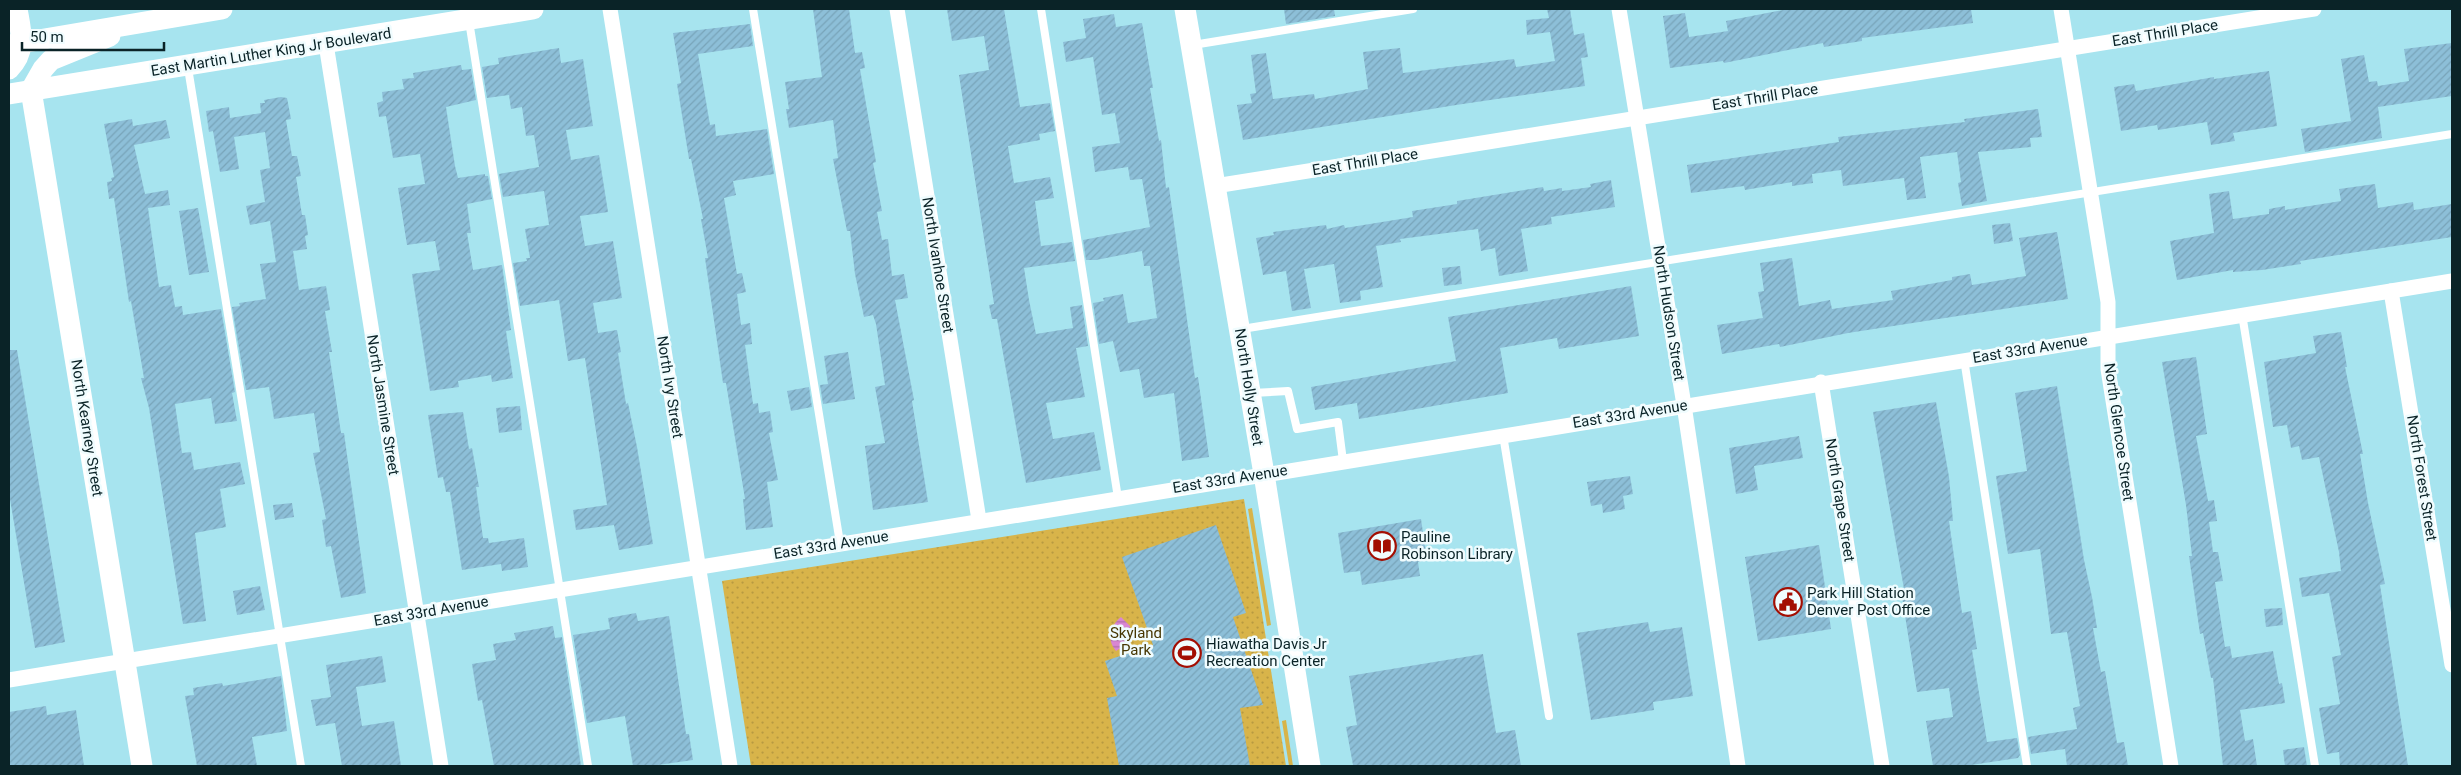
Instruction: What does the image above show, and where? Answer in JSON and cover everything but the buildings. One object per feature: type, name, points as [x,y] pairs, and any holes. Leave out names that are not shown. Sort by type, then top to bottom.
[{"type":"street","points":[[9,69],[20,54],[16,44],[17,9]]},
{"type":"street","points":[[31,90],[43,69],[51,60],[167,13],[222,9]]},
{"type":"street","name":"East Martin Luther King Jr Boulevard","points":[[9,94],[533,9]]},
{"type":"street","name":"North Ivy Street","points":[[610,9],[730,766]]},
{"type":"street","name":"North Ivanhoe Street","points":[[897,9],[979,520]]},
{"type":"street","name":"North Holly Street","points":[[1185,9],[1264,474],[1310,766]]},
{"type":"street","name":"North Hudson Street","points":[[1619,9],[1684,405],[1738,766]]},
{"type":"street","name":"North Glencoe Street","points":[[2060,9],[2108,302],[2108,369],[2171,766]]},
{"type":"street","name":"East Thrill Place","points":[[1216,186],[2314,9]]},
{"type":"street","points":[[16,44],[147,22]]},
{"type":"street","name":"North Jasmine Street","points":[[326,44],[441,766]]},
{"type":"street","name":"North Kearney Street","points":[[31,90],[142,766]]},
{"type":"street","name":"East 33rd Avenue","points":[[9,680],[2452,280]]},
{"type":"street","name":"North Forest Street","points":[[2391,291],[2445,575],[2452,665]]},
{"type":"street","name":"North Grape Street","points":[[1821,382],[1882,766]]},
{"type":"lane","points":[[754,9],[840,543]]},
{"type":"lane","points":[[1041,9],[1118,498]]},
{"type":"lane","points":[[1192,46],[1413,9]]},
{"type":"lane","points":[[469,19],[588,766]]},
{"type":"lane","points":[[188,66],[301,766]]},
{"type":"lane","points":[[1240,329],[1661,263],[2452,134]]},
{"type":"lane","points":[[2242,314],[2315,766]]},
{"type":"lane","points":[[1964,359],[2027,766]]},
{"type":"lane","points":[[1250,393],[1288,391],[1297,429],[1338,422],[1343,461]]},
{"type":"lane","points":[[1503,435],[1549,716]]},
{"type":"green space","name":"Skyland Park","points":[[1244,499],[1286,766],[751,766],[722,581]]},
{"type":"green space","points":[[1252,508],[1271,625],[1267,626],[1248,509]]},
{"type":"green space","points":[[1286,720],[1293,766],[1289,766],[1282,721]]},
{"type":"shaded area","points":[[1121,617],[1130,626],[1130,634],[1125,644],[1116,651],[1110,637],[1114,624]]},
{"type":"place","name":"Pauline Robinson Library","points":[[1382,546]]},
{"type":"place","name":"Park Hill Station Denver Post Office","points":[[1788,602]]},
{"type":"place","name":"Hiawatha Davis Jr Recreation Center","points":[[1187,653]]}]
